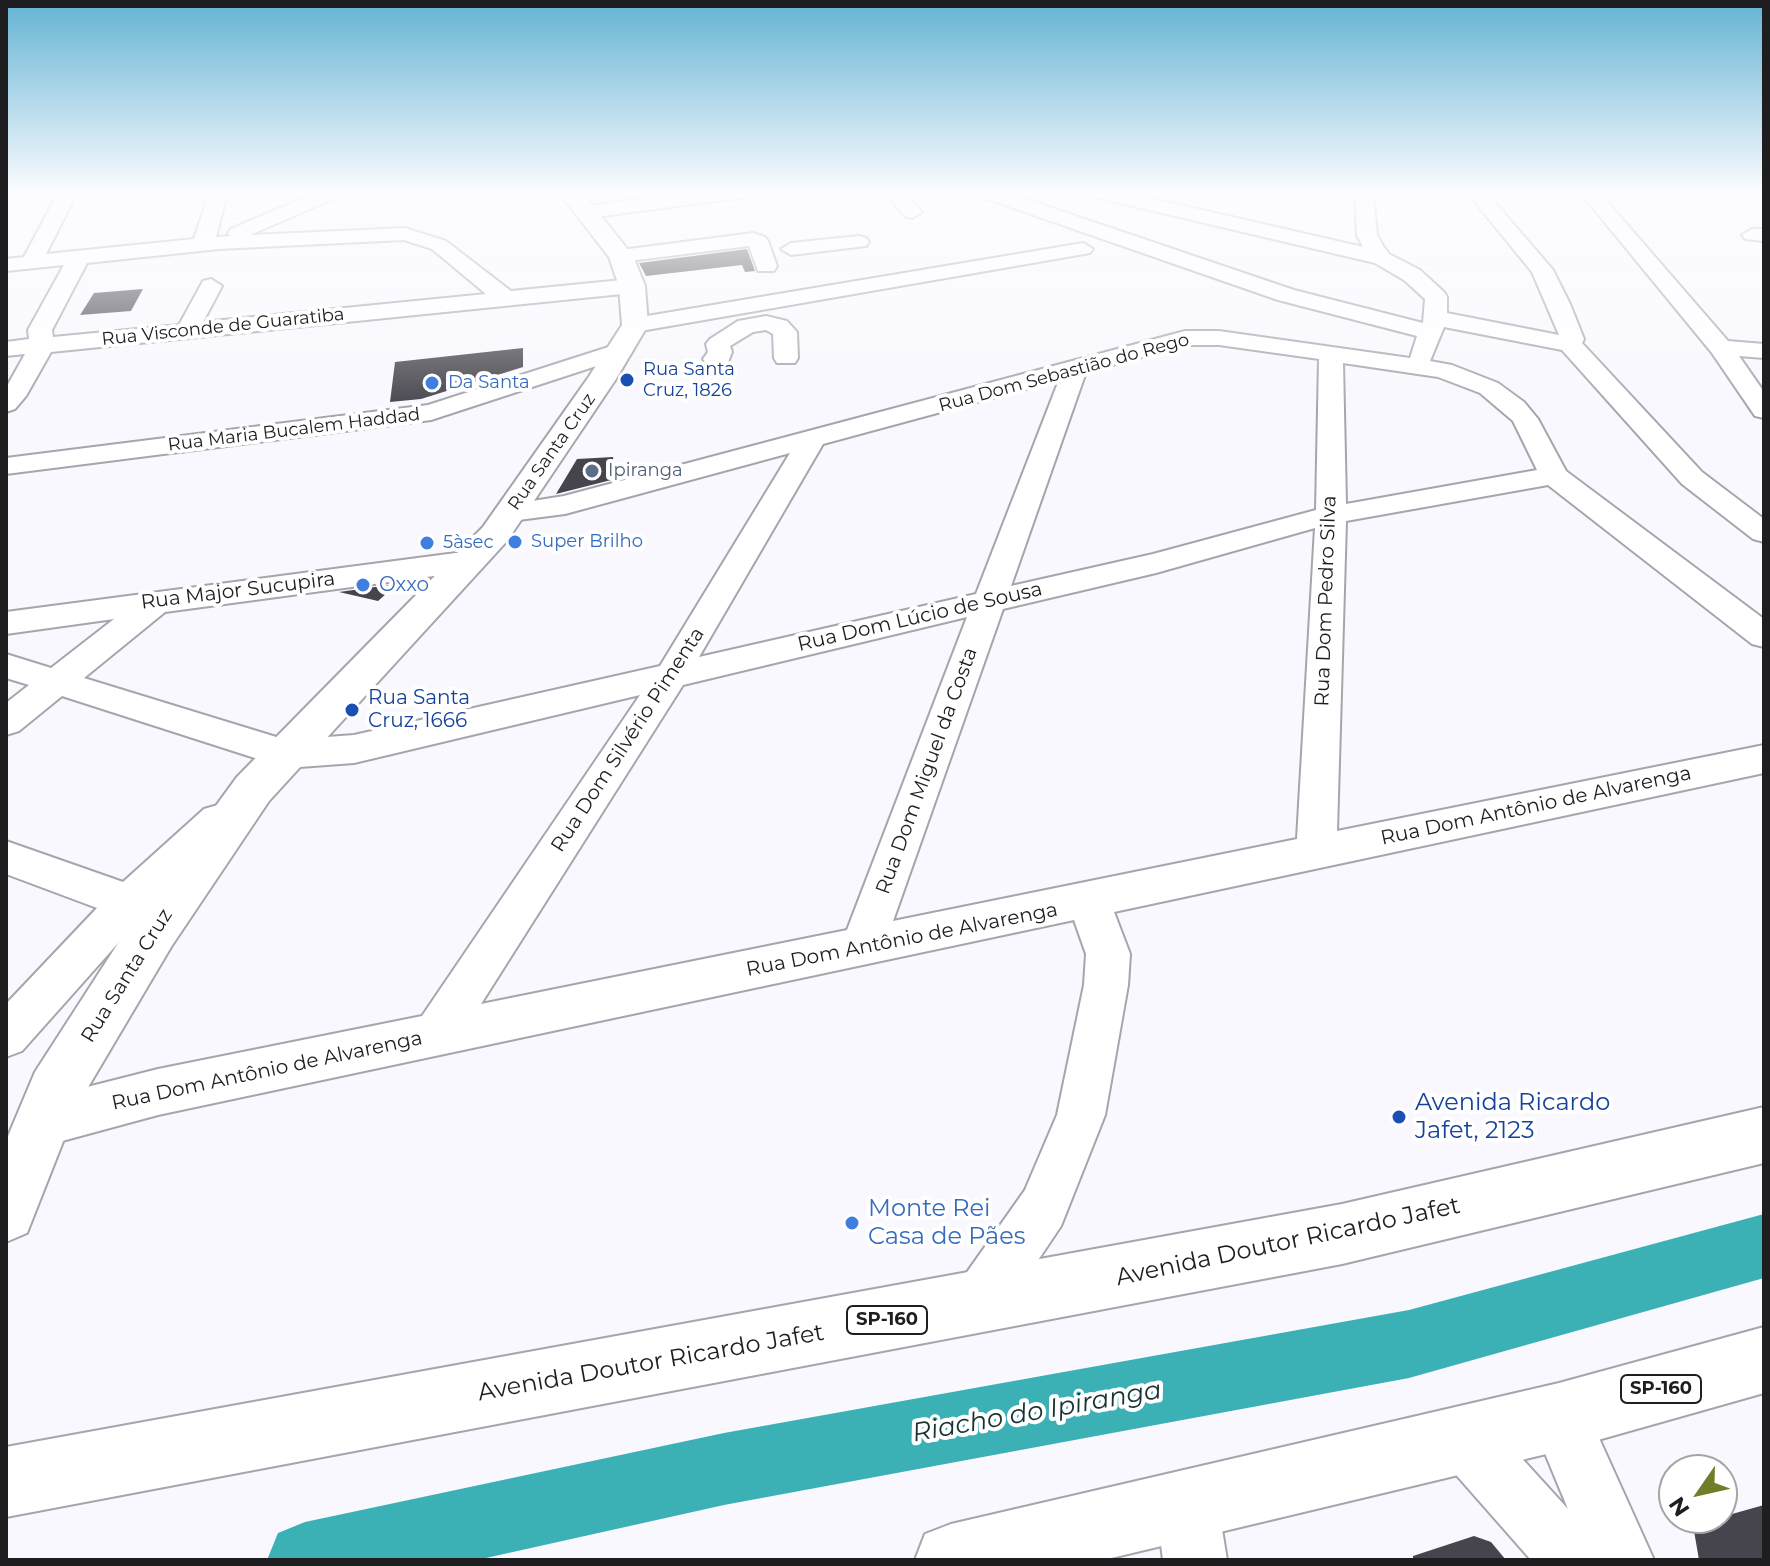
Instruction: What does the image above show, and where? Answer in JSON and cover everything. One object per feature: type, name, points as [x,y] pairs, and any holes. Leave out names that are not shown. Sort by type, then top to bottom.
[{"type":"main road","points":[[624,264],[632,286],[628,338]]},
{"type":"main road","name":"Rua Santa Cruz","points":[[22,1169],[55,1091],[153,932],[253,789],[471,561],[511,512],[628,338]]},
{"type":"main road","name":"Avenida Doutor Ricardo Jafet","points":[[6,1482],[1342,1234],[1764,1135]]},
{"type":"main road","name":"SP-160","points":[[951,1560],[1191,1533],[1465,1440],[1764,1360]]},
{"type":"street","points":[[6,404],[17,391],[42,346],[40,330],[76,264]]},
{"type":"street","points":[[463,264],[505,298]]},
{"type":"street","points":[[822,264],[832,269],[894,264]]},
{"type":"street","points":[[832,269],[837,264]]},
{"type":"street","points":[[1196,264],[1286,295],[1433,325],[1570,344],[1692,478],[1764,533]]},
{"type":"street","points":[[1392,264],[1425,285],[1436,297],[1433,325],[1417,366]]},
{"type":"street","points":[[1537,264],[1559,304],[1572,339],[1570,344]]},
{"type":"street","points":[[1650,264],[1721,348],[1764,410]]},
{"type":"street","name":"Rua Maria Bucalem Haddad","points":[[6,466],[418,414],[459,405],[628,338],[832,269]]},
{"type":"street","points":[[187,331],[211,286]]},
{"type":"street","name":"Rua Visconde de Guaratiba","points":[[6,349],[632,286]]},
{"type":"street","points":[[717,362],[715,359],[720,352],[718,344],[746,326],[766,323],[779,326],[785,332],[786,358]]},
{"type":"street","name":"Rua Dom Sebastião do Rego","points":[[511,512],[565,505],[1185,338],[1219,338],[1417,366],[1470,379],[1503,397],[1525,419],[1554,476],[1764,636]]},
{"type":"street","points":[[1721,348],[1764,351]]},
{"type":"street","name":"Rua Dom Pedro Silva","points":[[1316,851],[1331,515],[1331,352]]},
{"type":"street","name":"Rua Dom Miguel da Costa","points":[[862,948],[1075,369]]},
{"type":"street","name":"Rua Dom Silvério Pimenta","points":[[436,1034],[671,676],[811,441]]},
{"type":"street","name":"Rua Dom Lúcio de Sousa","points":[[286,754],[375,745],[1156,563],[1331,515],[1554,476]]},
{"type":"street","name":"Rua Major Sucupira","points":[[6,623],[471,561]]},
{"type":"street","points":[[6,722],[158,601]]},
{"type":"street","points":[[6,666],[286,754]]},
{"type":"street","name":"Rua Dom Antônio de Alvarenga","points":[[22,1169],[158,1092],[1089,902],[1316,851],[1764,759]]},
{"type":"street","name":"Rua Santa Cruz","points":[[6,1036],[129,902],[253,789]]},
{"type":"street","points":[[6,857],[129,902]]},
{"type":"street","points":[[977,1304],[1043,1208],[1081,1115],[1106,985],[1108,954],[1089,902]]},
{"type":"street","points":[[1559,1417],[1622,1560]]},
{"type":"street","points":[[1465,1440],[1573,1560]]},
{"type":"building","points":[[640,264],[752,264],[755,271],[745,272],[742,265],[646,276]]},
{"type":"building","points":[[143,289],[131,311],[80,315],[94,293]]},
{"type":"building","name":"Da Santa","points":[[523,348],[523,367],[421,399],[390,402],[395,362]]},
{"type":"building","name":"Ipiranga","points":[[613,457],[615,479],[556,494],[577,459]]},
{"type":"building","points":[[397,584],[378,601],[339,592]]},
{"type":"building","points":[[1764,1505],[1764,1560],[1699,1560],[1695,1534],[1738,1534],[1738,1512]]},
{"type":"building","points":[[1474,1536],[1491,1542],[1506,1560],[1413,1560],[1413,1556]]},
{"type":"waterway","name":"Riacho do Ipiranga","points":[[305,1560],[724,1469],[1409,1344],[1764,1246]]},
{"type":"place","name":"Rua Santa Cruz, 1826","points":[[627,380]]},
{"type":"place","name":"Da Santa","points":[[432,383]]},
{"type":"place","name":"Ipiranga","points":[[592,471]]},
{"type":"place","name":"Super Brilho","points":[[515,542]]},
{"type":"place","name":"5àsec","points":[[427,543]]},
{"type":"place","name":"Oxxo","points":[[363,585]]},
{"type":"place","name":"Rua Santa Cruz, 1666","points":[[352,710]]},
{"type":"place","name":"Avenida Ricardo Jafet, 2123","points":[[1399,1117]]},
{"type":"place","name":"Monte Rei Casa de Pães","points":[[852,1223]]}]
